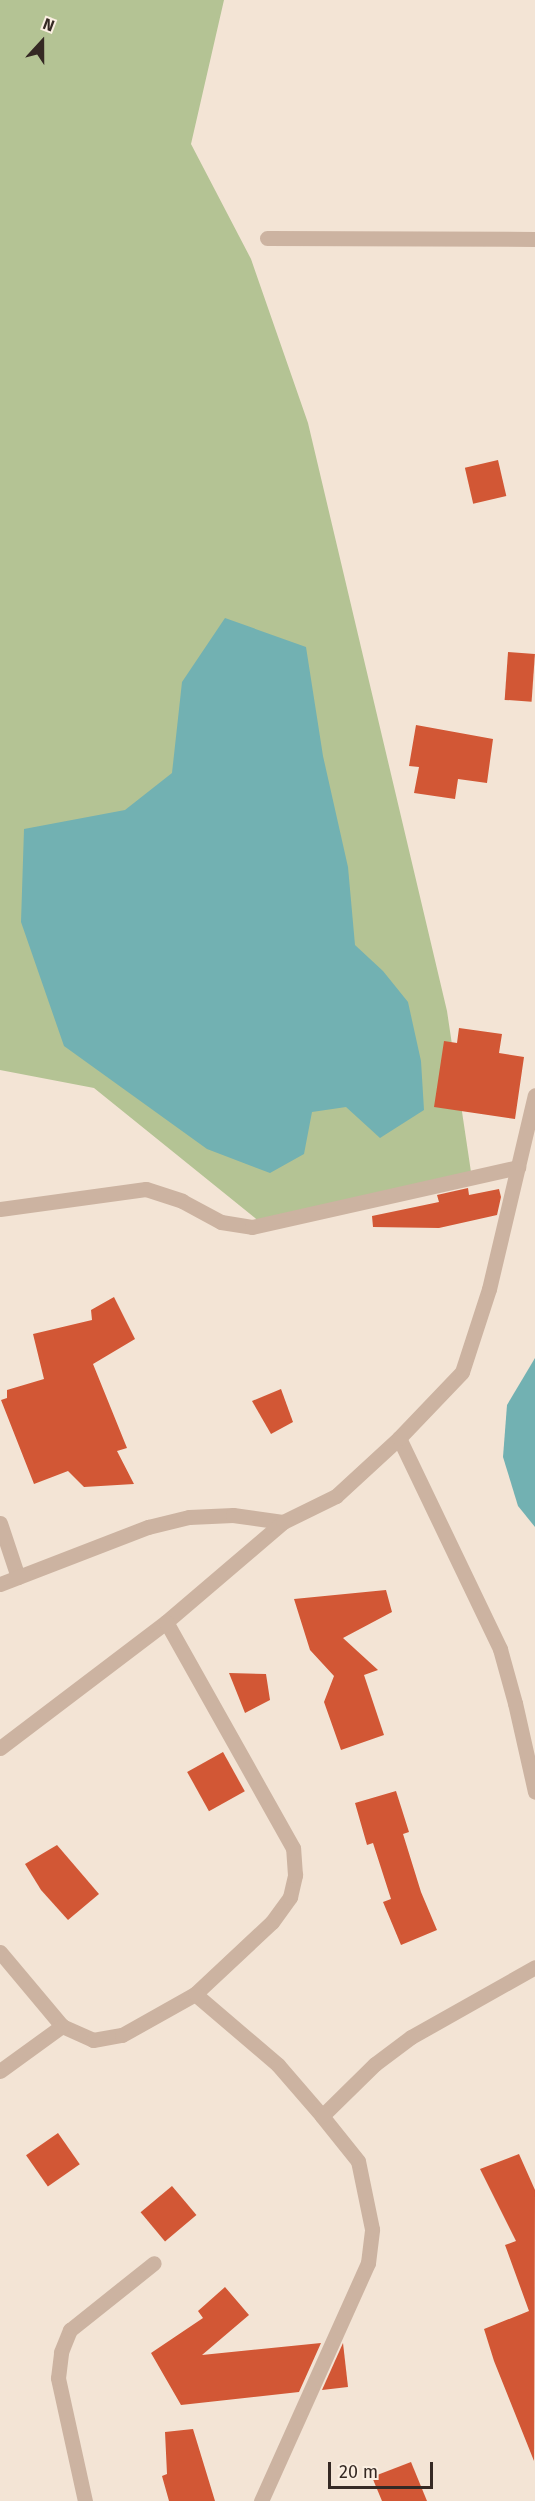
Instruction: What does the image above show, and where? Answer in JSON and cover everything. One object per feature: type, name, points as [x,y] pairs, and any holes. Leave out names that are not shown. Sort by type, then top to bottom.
[{"type":"street","points":[[267,238],[535,239]]},
{"type":"street","points":[[0,1748],[166,1622],[283,1522],[336,1496],[399,1438],[462,1372],[489,1289],[535,1095]]},
{"type":"street","points":[[0,1209],[146,1189],[182,1201],[221,1222],[252,1227],[518,1167]]},
{"type":"street","points":[[399,1438],[500,1649],[535,1792]]},
{"type":"street","points":[[0,1584],[148,1527],[189,1517],[233,1515],[283,1522]]},
{"type":"street","points":[[0,1523],[18,1577]]},
{"type":"street","points":[[0,1952],[62,2026],[93,2040],[122,2035],[195,1994],[272,1922],[290,1897],[295,1875],[292,1848],[166,1622]]},
{"type":"street","points":[[322,2116],[375,2064],[411,2037],[535,1967]]},
{"type":"street","points":[[195,1994],[278,2065],[358,2161],[372,2229],[368,2263],[261,2501]]},
{"type":"street","points":[[0,2071],[62,2026]]},
{"type":"street","points":[[86,2501],[58,2378],[62,2352],[70,2330],[154,2263]]},
{"type":"green space","points":[[0,0],[224,0],[191,144],[251,259],[308,423],[447,1011],[471,1172],[260,1222],[94,1088],[0,1070]]},
{"type":"water","points":[[225,618],[306,647],[323,756],[348,867],[355,945],[383,971],[408,1002],[421,1061],[424,1110],[380,1138],[346,1107],[312,1112],[304,1154],[270,1173],[207,1149],[64,1046],[21,922],[24,829],[125,810],[172,773],[182,682]]},
{"type":"water","points":[[535,1358],[535,1527],[518,1506],[503,1457],[507,1405]]},
{"type":"building","points":[[498,460],[506,496],[473,504],[465,468]]},
{"type":"building","points":[[508,652],[535,654],[532,702],[505,700]]},
{"type":"building","points":[[416,725],[493,739],[487,783],[458,779],[455,799],[414,793],[419,767],[409,766]]},
{"type":"building","points":[[459,1028],[502,1034],[499,1053],[524,1057],[515,1119],[434,1107],[444,1041],[457,1043]]},
{"type":"building","points":[[468,1188],[469,1195],[499,1189],[501,1197],[497,1215],[439,1228],[373,1227],[372,1216],[439,1202],[437,1195]]},
{"type":"building","points":[[114,1297],[135,1339],[93,1364],[127,1448],[117,1451],[134,1484],[84,1487],[68,1471],[34,1484],[1,1400],[7,1398],[7,1390],[44,1379],[33,1334],[92,1320],[91,1310]]},
{"type":"building","points":[[281,1389],[293,1422],[271,1434],[252,1401]]},
{"type":"building","points":[[386,1590],[392,1612],[343,1638],[378,1670],[364,1675],[384,1735],[341,1750],[324,1702],[334,1676],[310,1650],[294,1599]]},
{"type":"building","points":[[229,1673],[266,1674],[270,1700],[245,1713]]},
{"type":"building","points":[[223,1752],[245,1791],[209,1811],[187,1772]]},
{"type":"building","points":[[396,1791],[409,1832],[403,1834],[421,1892],[437,1930],[401,1945],[383,1902],[391,1899],[373,1843],[367,1845],[355,1803]]},
{"type":"building","points":[[57,1845],[99,1894],[68,1920],[41,1890],[25,1864]]},
{"type":"building","points":[[58,2133],[80,2164],[48,2186],[26,2155]]},
{"type":"building","points":[[519,2154],[535,2190],[534,2461],[494,2361],[484,2329],[529,2311],[505,2245],[516,2241],[480,2169]]},
{"type":"building","points":[[172,2186],[196,2215],[165,2241],[141,2212]]},
{"type":"building","points":[[225,2287],[249,2315],[202,2355],[321,2343],[299,2392],[181,2405],[151,2353],[203,2318],[198,2311]]},
{"type":"building","points":[[343,2343],[348,2387],[322,2390]]},
{"type":"building","points":[[193,2429],[215,2501],[169,2501],[162,2476],[167,2474],[165,2432]]},
{"type":"building","points":[[411,2462],[427,2501],[382,2501],[372,2477]]}]
